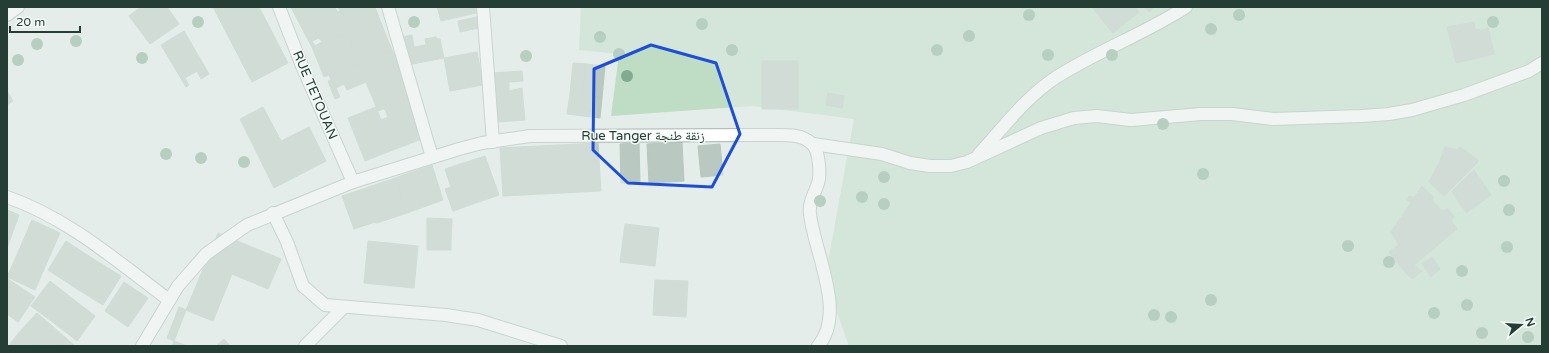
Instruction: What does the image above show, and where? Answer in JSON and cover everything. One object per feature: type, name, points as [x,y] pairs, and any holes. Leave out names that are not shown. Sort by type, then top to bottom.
[{"type":"street","points":[[7,16],[18,7]]},
{"type":"street","name":"RUE TETOUAN","points":[[279,7],[302,66],[353,182]]},
{"type":"street","points":[[388,7],[432,157]]},
{"type":"street","points":[[483,7],[493,142]]},
{"type":"street","points":[[975,158],[1028,100],[1053,79],[1089,58],[1165,20],[1186,7]]},
{"type":"street","name":"Rue Tanger زنقة طنجة","points":[[142,346],[178,286],[206,254],[247,225],[272,213],[353,182],[459,149],[493,142],[530,136],[789,135],[804,138],[813,144],[882,154],[910,163],[930,166],[951,166],[975,158],[1057,122],[1085,117],[1131,120],[1201,114],[1232,114],[1273,118],[1362,116],[1412,110],[1493,85],[1529,71],[1542,63]]},
{"type":"street","points":[[813,144],[818,153],[819,179],[810,212],[830,311],[828,331],[818,346]]},
{"type":"street","points":[[7,197],[44,213],[83,236],[170,300]]},
{"type":"street","points":[[272,213],[287,242],[303,286],[325,305],[446,315],[478,320],[561,346]]},
{"type":"street","points":[[305,346],[344,307]]},
{"type":"highlighted area","points":[[651,45],[716,63],[740,134],[712,187],[628,183],[593,150],[594,69]]},
{"type":"green space","points":[[581,7],[1542,7],[1542,346],[849,346],[825,279],[854,119],[752,106],[611,116],[619,54],[579,50]]},
{"type":"building","points":[[141,7],[167,7],[179,24],[150,44],[129,16]]},
{"type":"building","points":[[213,7],[259,7],[288,63],[252,82]]},
{"type":"building","points":[[291,7],[295,7],[297,9],[302,7],[328,7],[298,21]]},
{"type":"building","points":[[328,7],[334,7],[338,12],[346,34],[316,46],[322,42],[319,38],[312,41],[315,46],[312,47],[298,21]]},
{"type":"building","points":[[338,7],[351,7],[340,11]]},
{"type":"building","points":[[351,7],[375,7],[385,33],[351,46],[338,12]]},
{"type":"building","points":[[437,7],[475,7],[476,13],[441,21]]},
{"type":"building","points":[[1092,7],[1135,7],[1139,12],[1113,33]]},
{"type":"building","points":[[1145,7],[1155,7],[1149,12]]},
{"type":"building","points":[[477,17],[479,28],[460,32],[458,21]]},
{"type":"building","points":[[1474,22],[1475,30],[1479,29],[1479,31],[1488,28],[1494,54],[1456,63],[1447,27]]},
{"type":"building","points":[[184,31],[209,74],[201,79],[197,71],[185,78],[189,85],[186,87],[161,45]]},
{"type":"building","points":[[385,33],[392,50],[359,64],[351,46]]},
{"type":"building","points":[[346,34],[359,64],[324,77],[312,47]]},
{"type":"building","points":[[412,35],[414,47],[426,45],[425,39],[436,37],[437,39],[440,39],[444,58],[407,65],[402,37]]},
{"type":"building","points":[[392,50],[397,61],[363,75],[359,64]]},
{"type":"building","points":[[477,52],[483,85],[450,91],[444,58]]},
{"type":"building","points":[[397,61],[411,98],[378,111],[363,75]]},
{"type":"building","points":[[762,61],[798,61],[798,109],[762,109]]},
{"type":"building","points":[[573,63],[586,64],[582,96],[570,94]]},
{"type":"building","points":[[359,64],[366,82],[347,90],[344,84],[336,88],[340,97],[335,99],[328,81],[331,80],[329,75]]},
{"type":"building","points":[[586,64],[605,66],[602,98],[582,96]]},
{"type":"building","points":[[522,71],[523,81],[509,82],[509,91],[522,88],[525,120],[497,122],[493,73]]},
{"type":"building","points":[[7,91],[13,101],[7,105]]},
{"type":"building","points":[[828,93],[844,96],[842,108],[826,105]]},
{"type":"building","points":[[570,94],[602,98],[600,118],[567,114]]},
{"type":"building","points":[[411,98],[427,137],[393,150],[381,120],[388,117],[384,108]]},
{"type":"building","points":[[263,107],[281,141],[257,153],[240,119]]},
{"type":"building","points":[[376,107],[393,150],[365,161],[348,118]]},
{"type":"building","points":[[309,127],[326,161],[274,188],[257,153]]},
{"type":"building","points":[[682,142],[684,181],[649,183],[647,144]]},
{"type":"building","points":[[598,143],[601,191],[503,196],[500,148]]},
{"type":"building","points":[[639,143],[640,183],[621,183],[620,144]]},
{"type":"building","points":[[720,144],[723,175],[701,177],[698,146]]},
{"type":"building","points":[[1445,147],[1457,150],[1460,147],[1479,161],[1459,181],[1440,161]]},
{"type":"building","points":[[485,156],[499,195],[453,211],[445,189],[451,187],[445,169]]},
{"type":"building","points":[[1440,161],[1459,181],[1444,196],[1429,182]]},
{"type":"building","points":[[432,165],[443,200],[407,213],[395,178]]},
{"type":"building","points":[[1474,170],[1491,195],[1466,213],[1452,191]]},
{"type":"building","points":[[395,178],[407,213],[377,223],[375,222],[363,189]]},
{"type":"building","points":[[1422,186],[1433,197],[1432,200],[1438,207],[1399,245],[1391,232],[1411,203],[1407,200],[1409,196],[1414,198]]},
{"type":"building","points":[[363,189],[375,222],[354,229],[342,196]]},
{"type":"building","points":[[1438,207],[1442,211],[1448,209],[1454,217],[1451,220],[1457,229],[1414,265],[1399,245]]},
{"type":"building","points":[[7,210],[19,215],[7,248]]},
{"type":"building","points":[[427,218],[452,219],[451,240],[427,240]]},
{"type":"building","points":[[32,220],[60,233],[48,260],[20,248]]},
{"type":"building","points":[[625,224],[659,228],[655,266],[620,262]]},
{"type":"building","points":[[218,233],[281,259],[268,289],[232,274],[213,321],[186,310]]},
{"type":"building","points":[[427,240],[451,240],[451,250],[427,250]]},
{"type":"building","points":[[66,241],[95,260],[77,289],[48,270]]},
{"type":"building","points":[[368,241],[418,246],[414,288],[364,283]]},
{"type":"building","points":[[1399,245],[1414,265],[1405,272],[1389,252]]},
{"type":"building","points":[[20,248],[48,260],[35,290],[7,277]]},
{"type":"building","points":[[1432,257],[1440,269],[1431,277],[1422,264]]},
{"type":"building","points":[[95,260],[121,276],[103,305],[77,289]]},
{"type":"building","points":[[1414,265],[1422,271],[1412,279],[1405,272]]},
{"type":"building","points":[[8,279],[35,297],[18,322],[7,314]]},
{"type":"building","points":[[655,280],[688,281],[686,317],[653,315]]},
{"type":"building","points":[[50,281],[73,299],[54,323],[31,306]]},
{"type":"building","points":[[124,282],[148,298],[128,327],[105,311]]},
{"type":"building","points":[[73,299],[95,316],[77,341],[54,323]]},
{"type":"building","points":[[179,307],[186,310],[174,341],[167,338]]},
{"type":"building","points":[[37,313],[66,338],[59,346],[41,346],[22,329]]},
{"type":"building","points":[[22,329],[41,346],[8,346]]},
{"type":"building","points":[[66,338],[75,346],[59,346]]},
{"type":"building","points":[[224,339],[230,346],[216,346]]},
{"type":"building","points":[[174,341],[187,346],[172,346]]}]
